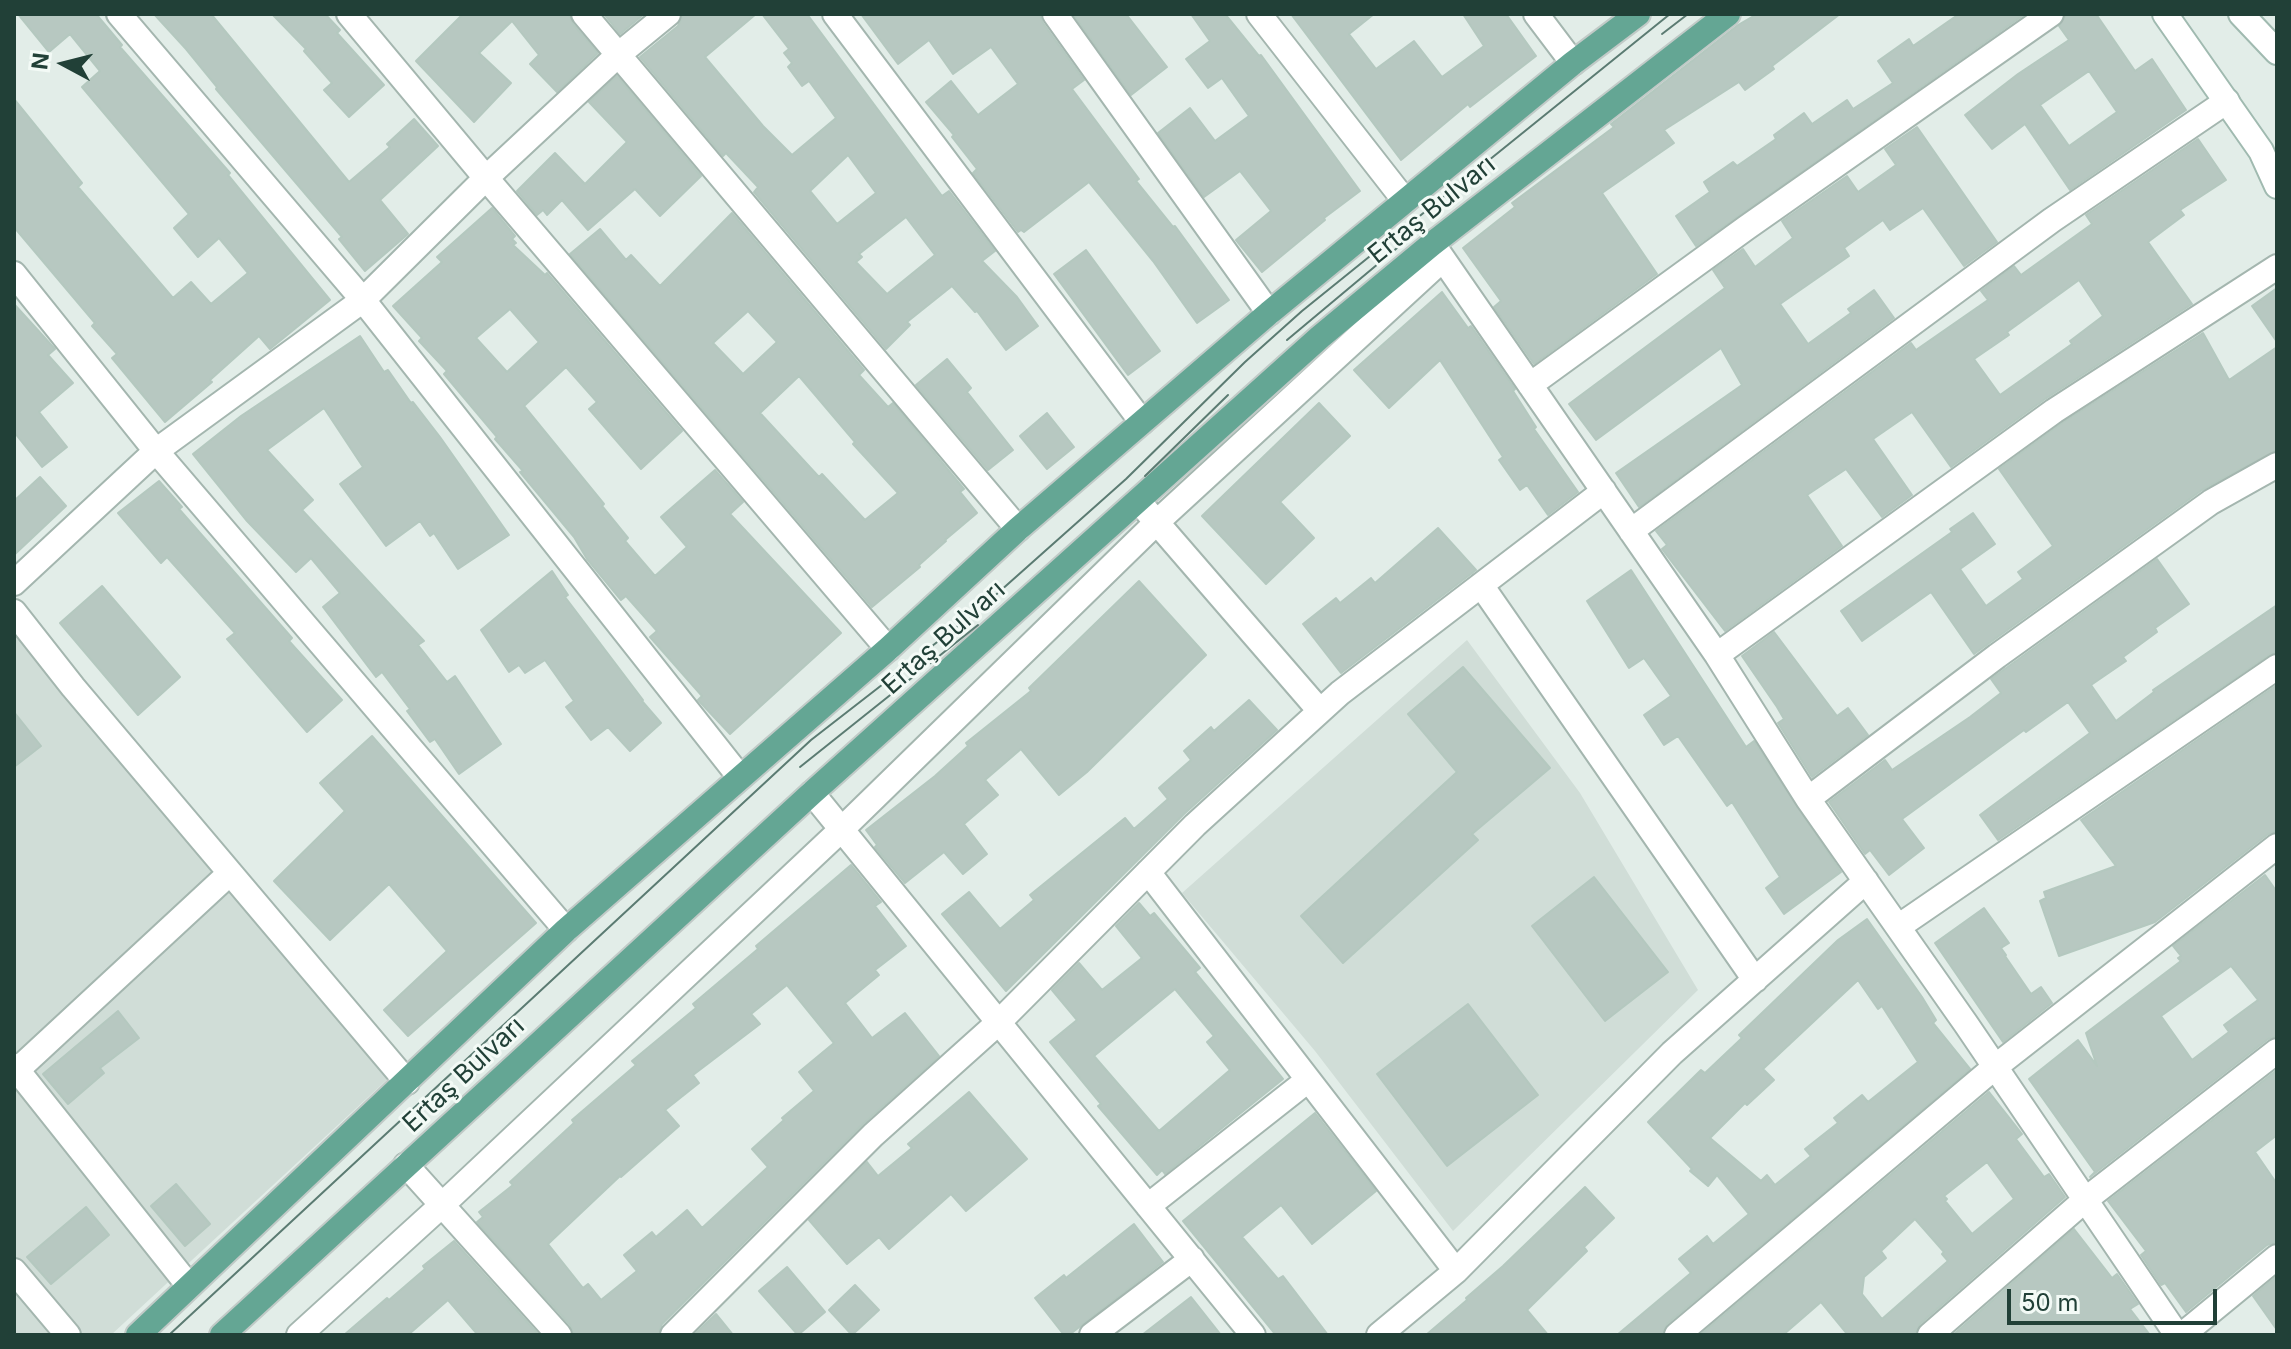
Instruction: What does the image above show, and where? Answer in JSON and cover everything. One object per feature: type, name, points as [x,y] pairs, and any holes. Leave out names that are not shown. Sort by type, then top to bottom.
[{"type":"main road","name":"Ertaş Bulvarı","points":[[138,1335],[566,930],[888,649],[1018,529],[1269,313],[1573,63],[1638,14]]},
{"type":"main road","name":"Ertaş Bulvarı","points":[[222,1335],[812,793],[1320,337],[1438,252],[1728,14]]},
{"type":"street","points":[[119,14],[363,300],[739,776]]},
{"type":"street","points":[[349,14],[888,649]]},
{"type":"street","points":[[584,14],[1018,529]]},
{"type":"street","points":[[14,583],[156,451],[363,300],[486,178],[618,55],[668,14]]},
{"type":"street","points":[[835,14],[1142,422]]},
{"type":"street","points":[[1055,14],[1269,313]]},
{"type":"street","points":[[1259,14],[1405,201]]},
{"type":"street","points":[[1536,14],[1573,63]]},
{"type":"street","points":[[1530,385],[1758,219],[2051,14]]},
{"type":"street","points":[[2165,14],[2261,151],[2277,186]]},
{"type":"street","points":[[2241,14],[2276,49]]},
{"type":"street","points":[[1631,531],[2052,220],[2227,101]]},
{"type":"street","points":[[299,1335],[842,829],[1438,252],[1717,655],[1808,799],[2180,1335],[2277,1257]]},
{"type":"street","points":[[1717,655],[2054,411],[2277,267]]},
{"type":"street","points":[[14,274],[156,451],[566,930]]},
{"type":"street","points":[[1808,799],[1997,656],[2211,502],[2276,471]]},
{"type":"street","points":[[673,1335],[873,1135],[999,1022],[1195,825],[1320,711],[1604,491]]},
{"type":"street","points":[[1139,502],[1320,711]]},
{"type":"street","points":[[1481,585],[1755,980]]},
{"type":"street","points":[[14,612],[73,687],[407,1082]]},
{"type":"street","points":[[1898,927],[2277,667]]},
{"type":"street","points":[[812,793],[1253,1335]]},
{"type":"street","points":[[1677,1335],[1995,1067],[2277,846]]},
{"type":"street","points":[[1148,872],[1456,1271]]},
{"type":"street","points":[[189,1286],[15,1070],[230,873]]},
{"type":"street","points":[[1379,1335],[1456,1271],[1672,1053],[1866,881]]},
{"type":"street","points":[[1930,1335],[2085,1200],[2277,1051]]},
{"type":"street","points":[[1148,1206],[1308,1080]]},
{"type":"street","points":[[406,1165],[559,1335]]},
{"type":"street","points":[[1092,1335],[1192,1259]]},
{"type":"street","points":[[14,1271],[68,1335]]},
{"type":"shaded area","points":[[14,621],[392,1075],[111,1335],[14,1335]]},
{"type":"shaded area","points":[[1467,640],[1580,793],[1698,990],[1453,1231],[1315,1051],[1182,893]]},
{"type":"building","points":[[18,14],[96,14],[122,45],[120,47],[230,173],[228,175],[330,300],[270,349],[259,336],[165,422],[112,358],[117,354],[92,326],[95,323],[14,227],[14,99],[82,183],[78,187],[173,298],[191,282],[211,304],[248,273],[219,238],[198,257],[174,228],[189,214],[82,87],[100,71],[70,34],[49,52]]},
{"type":"building","points":[[154,14],[211,14],[349,182],[390,147],[387,144],[414,119],[438,146],[380,200],[408,234],[365,271],[339,239],[342,237]]},
{"type":"building","points":[[272,14],[325,14],[340,30],[337,33],[384,85],[349,117],[324,90],[332,83],[304,51],[306,49]]},
{"type":"building","points":[[463,14],[569,14],[573,24],[598,53],[557,92],[530,64],[539,55],[512,21],[479,53],[511,83],[474,122],[416,61]]},
{"type":"building","points":[[604,14],[644,14],[620,34]]},
{"type":"building","points":[[683,14],[756,14],[705,57],[763,126],[792,155],[836,118],[809,81],[802,86],[788,67],[792,63],[784,53],[789,49],[762,14],[807,14],[942,196],[949,191],[995,251],[982,261],[1017,297],[1038,326],[1006,350],[977,311],[952,286],[907,322],[910,325],[886,349],[754,192],[758,187],[726,153],[723,156],[640,57],[678,26]],"holes":[[[848,155],[876,193],[837,224],[810,191]],[[906,217],[935,255],[887,294],[856,262],[862,257],[859,254]]]},
{"type":"building","points":[[861,14],[1040,14],[1043,23],[1084,80],[1072,89],[1139,179],[1136,181],[1175,226],[1229,300],[1197,323],[1153,261],[1089,182],[1024,232],[1018,232],[973,173],[977,169],[952,137],[954,135],[926,102],[951,81],[978,115],[1018,84],[991,47],[953,74],[929,40],[898,64]]},
{"type":"building","points":[[1073,14],[1126,14],[1167,67],[1131,95]]},
{"type":"building","points":[[1191,14],[1225,14],[1261,55],[1360,191],[1262,272],[1236,240],[1271,211],[1240,171],[1204,197],[1158,133],[1190,108],[1215,141],[1249,116],[1222,78],[1208,88],[1186,59],[1210,41]]},
{"type":"building","points":[[1291,14],[1374,14],[1349,34],[1376,69],[1414,41],[1442,77],[1484,46],[1463,14],[1506,14],[1536,56],[1470,107],[1468,104],[1401,160]]},
{"type":"building","points":[[1757,14],[1840,14],[1745,90],[1739,82],[1664,130],[1674,143],[1602,193],[1657,274],[1534,364],[1494,307],[1501,301],[1463,248],[1515,207],[1512,203],[1614,127],[1611,124],[1738,25]]},
{"type":"building","points":[[1959,14],[2025,14],[1696,246],[1676,216],[1710,192],[1704,182],[1733,162],[1737,166],[1776,139],[1774,135],[1804,113],[1812,124],[1847,100],[1853,109],[1893,83],[1878,61],[1909,39],[1913,46]]},
{"type":"building","points":[[2066,14],[2096,14],[2135,71],[2152,59],[2186,110],[2070,190],[2025,124],[1992,149],[1965,115],[2069,40],[2059,26]],"holes":[[[2089,71],[2117,112],[2069,146],[2040,105]]]},
{"type":"building","points":[[617,76],[701,176],[660,216],[635,189],[588,230],[562,200],[547,215],[543,210],[537,215],[517,191],[555,153],[585,184],[627,142],[589,102]]},
{"type":"building","points":[[1917,127],[1997,242],[1964,266],[1923,208],[1890,230],[1883,220],[1844,248],[1849,256],[1780,304],[1808,344],[1851,313],[1848,309],[1874,290],[1894,318],[1639,507],[1616,473],[1742,385],[1721,348],[1596,440],[1569,404],[1725,288],[1713,270],[1743,249],[1755,267],[1793,238],[1782,221],[1847,176],[1858,192],[1896,165],[1885,149]]},
{"type":"building","points":[[2198,139],[2226,180],[2180,210],[2184,215],[2148,242],[2192,304],[2045,399],[1951,467],[1912,412],[1873,439],[1912,495],[1882,517],[1846,469],[1807,495],[1842,546],[1725,631],[1662,549],[1667,545],[1656,531],[1911,343],[1916,350],[1988,300],[1981,291],[2014,266],[2021,275],[2092,224],[2086,215]],"holes":[[[2079,280],[2103,316],[2070,341],[2072,344],[2000,395],[1974,359]]]},
{"type":"building","points":[[492,208],[515,236],[512,239],[516,243],[513,245],[545,275],[547,273],[682,431],[641,469],[589,409],[597,402],[566,367],[524,406],[604,504],[602,506],[628,538],[625,541],[655,576],[687,547],[661,517],[715,470],[743,502],[730,514],[841,633],[730,734],[698,700],[702,696],[650,637],[657,631],[626,596],[621,600],[587,559],[574,537],[495,439],[497,437],[444,374],[447,371],[419,341],[422,338],[393,306],[442,262],[437,257]],"holes":[[[510,309],[539,342],[507,372],[476,338]]]},
{"type":"building","points":[[732,213],[864,370],[859,375],[888,407],[893,403],[964,489],[960,492],[977,513],[872,607],[570,254],[600,229],[626,260],[631,255],[660,286]],"holes":[[[748,311],[777,342],[743,374],[713,343]],[[799,376],[855,442],[853,444],[898,493],[865,520],[822,474],[819,477],[760,413]]]},
{"type":"building","points":[[1086,250],[1160,351],[1128,375],[1054,274]]},
{"type":"building","points":[[2277,288],[2277,342],[2252,306]]},
{"type":"building","points":[[1442,292],[1468,328],[1471,326],[1515,389],[1513,391],[1536,427],[1534,429],[1578,492],[1548,515],[1527,485],[1520,490],[1499,460],[1503,457],[1440,360],[1389,408],[1354,370]]},
{"type":"building","points":[[14,304],[55,349],[48,355],[73,383],[39,412],[67,447],[42,467],[14,432]]},
{"type":"building","points":[[2203,333],[2229,380],[2277,347],[2277,450],[2202,490],[1974,654],[1931,592],[1862,641],[1841,611],[1952,532],[1950,529],[1973,513],[1995,544],[1960,569],[1986,606],[2023,579],[2018,572],[2053,546],[1999,469],[2062,423]]},
{"type":"building","points":[[360,336],[384,372],[388,370],[440,437],[509,535],[458,569],[434,533],[430,536],[420,521],[386,546],[340,484],[363,467],[324,408],[267,450],[313,500],[302,510],[424,641],[418,645],[447,682],[455,676],[501,744],[459,774],[435,739],[430,742],[382,672],[376,677],[323,607],[340,593],[311,558],[296,572],[247,521],[193,454],[241,416]]},
{"type":"building","points":[[947,359],[971,388],[967,392],[1013,450],[988,470],[916,385]]},
{"type":"building","points":[[1319,403],[1350,436],[1280,502],[1314,538],[1266,584],[1202,516]]},
{"type":"building","points":[[1047,413],[1074,447],[1047,469],[1020,436]]},
{"type":"building","points":[[40,477],[66,506],[14,555],[14,501]]},
{"type":"building","points":[[159,481],[182,507],[179,509],[292,638],[289,641],[342,700],[307,732],[227,639],[235,633],[167,557],[161,563],[118,513]]},
{"type":"building","points":[[1438,528],[1476,570],[1341,673],[1303,624],[1336,598],[1340,603],[1371,578],[1375,583]]},
{"type":"building","points":[[2157,559],[2189,604],[2155,628],[2157,632],[2123,657],[2126,661],[2091,685],[2116,721],[2153,690],[2277,605],[2277,652],[1998,840],[1980,815],[2090,733],[2068,702],[2026,732],[2024,730],[1902,819],[1924,848],[1889,875],[1870,850],[1865,854],[1829,802],[1885,760],[1892,770],[1970,717],[2001,693],[1991,679]]},
{"type":"building","points":[[1631,570],[1746,747],[1754,741],[1841,872],[1784,914],[1766,888],[1780,877],[1732,802],[1727,806],[1678,736],[1664,745],[1644,715],[1671,696],[1644,658],[1629,668],[1587,601]]},
{"type":"building","points":[[552,571],[568,595],[565,597],[661,723],[630,751],[608,727],[591,740],[566,707],[574,701],[545,660],[525,673],[519,665],[509,672],[481,630]]},
{"type":"building","points":[[1139,581],[1206,655],[1087,772],[1059,795],[1021,749],[985,780],[998,795],[964,824],[987,854],[963,874],[944,852],[905,883],[875,847],[877,845],[866,830],[935,776],[968,746],[966,743],[1031,691],[1029,688]]},
{"type":"building","points":[[102,586],[180,677],[138,715],[60,623]]},
{"type":"building","points":[[1774,632],[1837,716],[1848,708],[1868,735],[1812,777],[1778,723],[1784,719],[1742,656]]},
{"type":"building","points":[[1463,667],[1550,768],[1472,834],[1478,840],[1343,963],[1301,916],[1457,772],[1408,714]]},
{"type":"building","points":[[2277,685],[2277,831],[2268,834],[2155,922],[2059,956],[2040,901],[2046,898],[2044,892],[2116,866],[2081,820]]},
{"type":"building","points":[[1249,700],[1277,730],[1184,814],[1006,991],[942,914],[969,892],[1000,929],[1034,900],[1030,895],[1125,818],[1134,829],[1168,799],[1159,788],[1191,760],[1184,751],[1211,727],[1214,731]]},
{"type":"building","points":[[14,712],[41,746],[14,767]]},
{"type":"building","points":[[372,736],[536,923],[408,1036],[384,1010],[447,951],[389,884],[330,940],[274,881],[345,811],[320,783]]},
{"type":"building","points":[[851,865],[881,902],[875,906],[906,946],[875,970],[879,975],[845,1003],[872,1038],[905,1013],[939,1056],[863,1124],[662,1324],[658,1335],[574,1335],[570,1325],[477,1222],[483,1217],[479,1212],[513,1185],[510,1182],[574,1123],[572,1120],[636,1065],[632,1061],[696,1008],[693,1004],[758,949],[756,946]],"holes":[[[787,985],[834,1043],[799,1072],[814,1091],[752,1149],[768,1167],[702,1228],[687,1210],[656,1237],[652,1232],[624,1255],[637,1271],[601,1300],[588,1284],[583,1288],[548,1244],[679,1126],[665,1110],[699,1083],[693,1075],[760,1024],[751,1014]]]},
{"type":"building","points":[[2265,875],[2277,892],[2277,1036],[2268,1039],[2090,1177],[2095,1172],[2029,1079],[2078,1040],[2097,1066],[2086,1033],[2181,961],[2173,946]],"holes":[[[2231,966],[2258,1000],[2224,1025],[2229,1032],[2192,1060],[2161,1016]]]},
{"type":"building","points":[[1594,877],[1668,972],[1605,1021],[1532,926]]},
{"type":"building","points":[[1139,903],[1150,916],[1154,913],[1200,968],[1195,972],[1283,1079],[1165,1174],[1162,1170],[1157,1175],[1098,1106],[1101,1104],[1050,1042],[1077,1020],[1052,990],[1079,963],[1102,990],[1142,958],[1116,926]],"holes":[[[1175,989],[1214,1036],[1207,1042],[1230,1070],[1159,1131],[1094,1056]]]},
{"type":"building","points":[[1984,908],[2009,943],[2001,948],[2031,994],[2041,987],[2052,1003],[2003,1042],[1935,943]]},
{"type":"building","points":[[1867,919],[1922,997],[1936,1020],[1933,1023],[1970,1069],[1667,1324],[1662,1335],[1617,1335],[1691,1273],[1679,1259],[1707,1236],[1713,1244],[1749,1214],[1717,1175],[1708,1186],[1690,1171],[1692,1169],[1648,1122],[1701,1070],[1705,1073],[1742,1038],[1739,1035],[1838,940]],"holes":[[[1858,980],[1878,1009],[1882,1006],[1918,1062],[1868,1102],[1862,1095],[1834,1118],[1838,1123],[1805,1149],[1811,1156],[1775,1185],[1767,1175],[1761,1181],[1710,1138],[1745,1103],[1747,1105],[1774,1080],[1763,1069]]]},
{"type":"building","points":[[1468,1004],[1538,1095],[1447,1166],[1377,1074]]},
{"type":"building","points":[[118,1011],[139,1038],[100,1068],[104,1073],[68,1104],[43,1074]]},
{"type":"building","points":[[2277,1070],[2277,1135],[2255,1152],[2277,1184],[2277,1242],[2267,1245],[2186,1312],[2165,1283],[2161,1285],[2141,1255],[2146,1251],[2108,1201]]},
{"type":"building","points":[[969,1092],[1027,1159],[966,1211],[951,1194],[889,1249],[879,1237],[847,1264],[809,1220],[867,1162],[878,1176],[912,1148],[908,1144]]},
{"type":"building","points":[[1989,1092],[2022,1134],[2016,1139],[2044,1177],[2049,1174],[2065,1197],[1920,1324],[1915,1335],[1848,1335],[1821,1302],[1783,1335],[1700,1335]],"holes":[[[1987,1162],[2014,1199],[1972,1234],[1944,1196]],[[1915,1219],[1944,1252],[1942,1254],[1948,1261],[1882,1319],[1862,1294],[1864,1277],[1886,1258],[1881,1251]]]},
{"type":"building","points":[[1315,1113],[1376,1191],[1312,1244],[1281,1205],[1242,1237],[1278,1279],[1283,1276],[1328,1335],[1276,1335],[1183,1221]]},
{"type":"building","points":[[176,1184],[210,1224],[185,1246],[151,1206]]},
{"type":"building","points":[[1585,1187],[1614,1218],[1584,1247],[1587,1251],[1527,1310],[1548,1335],[1426,1335],[1467,1300]]},
{"type":"building","points":[[86,1207],[109,1235],[51,1284],[27,1257]]},
{"type":"building","points":[[1134,1224],[1163,1262],[1069,1335],[1064,1335],[1035,1298],[1064,1275],[1066,1278]]},
{"type":"building","points":[[2074,1229],[2112,1278],[2117,1274],[2138,1304],[2130,1309],[2150,1335],[1953,1335]]},
{"type":"building","points":[[454,1241],[539,1335],[478,1335],[448,1300],[408,1335],[344,1335],[387,1298],[389,1300]]},
{"type":"building","points":[[787,1267],[825,1312],[798,1335],[759,1291]]},
{"type":"building","points":[[2277,1276],[2277,1330],[2253,1296]]},
{"type":"building","points":[[855,1285],[879,1310],[852,1335],[829,1310]]},
{"type":"building","points":[[1191,1297],[1221,1335],[1142,1335]]},
{"type":"building","points":[[716,1314],[733,1335],[694,1335]]},
{"type":"tram line","points":[[169,1335],[811,740],[981,608],[1126,479],[1245,362],[1302,311],[1670,14]]},
{"type":"tram line","points":[[1662,34],[1688,14]]},
{"type":"tram line","points":[[1287,340],[1403,243]]},
{"type":"tram line","points":[[1145,476],[1228,395]]},
{"type":"tram line","points":[[800,767],[978,625]]}]
